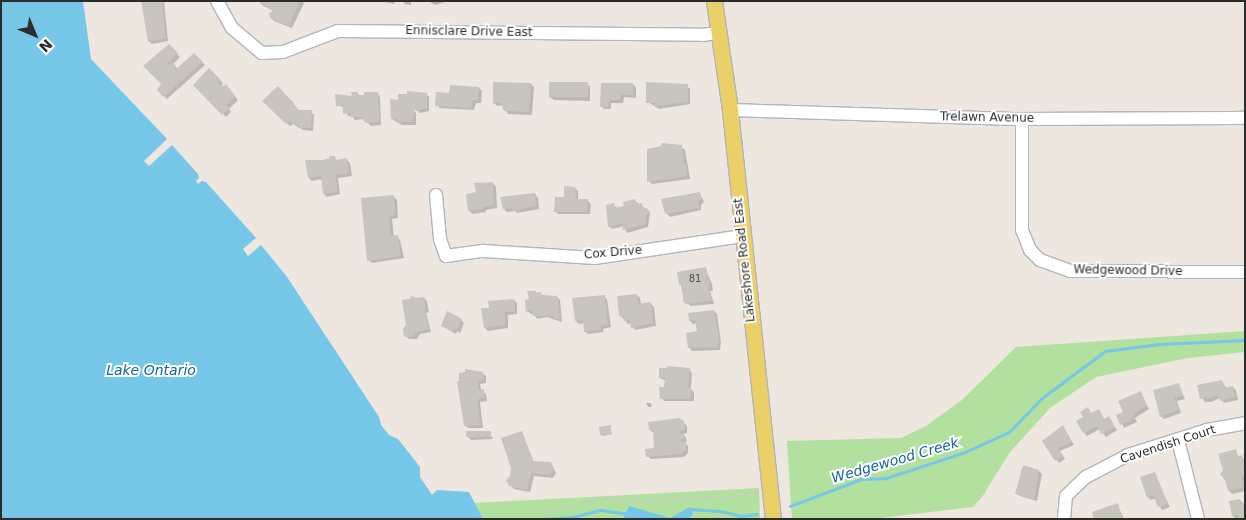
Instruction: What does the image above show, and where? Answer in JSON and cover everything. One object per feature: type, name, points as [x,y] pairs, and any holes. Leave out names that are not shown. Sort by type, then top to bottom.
[{"type":"main road","name":"Lakeshore Road East","points":[[714,1],[730,110],[773,519]]},
{"type":"street","name":"Ennisclare Drive East","points":[[217,1],[232,28],[262,53],[283,52],[338,31],[703,35],[718,33]]},
{"type":"street","name":"Trelawn Avenue","points":[[730,110],[1022,119],[1245,118]]},
{"type":"street","name":"Wedgewood Drive","points":[[1022,119],[1022,230],[1030,250],[1040,260],[1070,272],[1245,272]]},
{"type":"street","name":"Cox Drive","points":[[436,195],[440,239],[446,256],[483,251],[595,258],[742,236]]},
{"type":"street","name":"Cavendish Court","points":[[1064,519],[1066,496],[1086,477],[1128,455],[1207,430],[1245,423]]},
{"type":"street","points":[[1178,440],[1198,519]]},
{"type":"path","points":[[546,517],[548,512],[558,509],[603,500],[644,502],[735,498],[761,489]]},
{"type":"green space","points":[[1245,331],[1245,352],[1188,358],[1096,377],[1050,408],[1010,452],[982,497],[973,507],[872,519],[792,519],[787,441],[901,438],[926,426],[962,400],[1016,347]]},
{"type":"green space","points":[[759,488],[760,519],[483,519],[474,503]]},
{"type":"water","name":"Lake Ontario","points":[[1,1],[83,1],[91,59],[167,139],[144,161],[149,166],[172,145],[198,174],[199,178],[196,181],[198,184],[202,181],[206,182],[256,238],[243,249],[248,256],[261,245],[287,277],[379,417],[381,425],[389,435],[398,439],[420,467],[420,477],[432,495],[437,490],[469,492],[483,519],[1,519]]},
{"type":"water","points":[[629,506],[670,518],[689,507],[693,514],[689,519],[623,519]]},
{"type":"building","points":[[141,1],[162,1],[166,38],[148,42]]},
{"type":"building","points":[[258,1],[300,1],[289,26],[270,18],[269,13],[274,11]]},
{"type":"building","points":[[169,44],[178,53],[168,63],[170,65],[172,62],[176,66],[175,70],[194,53],[203,62],[163,97],[157,90],[161,84],[143,66]]},
{"type":"building","points":[[209,68],[221,80],[218,83],[224,86],[226,84],[235,96],[227,105],[229,108],[222,115],[193,85]]},
{"type":"building","points":[[493,82],[531,83],[529,112],[504,111],[500,102],[493,104]]},
{"type":"building","points":[[549,82],[588,82],[588,97],[549,97]]},
{"type":"building","points":[[646,82],[688,84],[688,102],[655,106],[655,103],[646,103]]},
{"type":"building","points":[[601,83],[633,83],[633,95],[621,95],[620,100],[609,100],[608,107],[600,107]]},
{"type":"building","points":[[450,85],[479,87],[478,100],[473,100],[471,108],[435,106],[436,92],[449,93]]},
{"type":"building","points":[[278,86],[299,110],[312,110],[311,128],[298,128],[299,125],[292,124],[290,121],[286,124],[262,101]]},
{"type":"building","points":[[407,91],[427,93],[427,108],[416,111],[414,109],[413,122],[398,122],[398,119],[391,119],[390,99],[398,100],[398,94],[407,94]]},
{"type":"building","points":[[351,92],[358,92],[357,95],[364,95],[364,92],[378,92],[379,122],[366,123],[360,117],[351,117],[351,113],[343,114],[343,106],[336,106],[335,94],[352,96]]},
{"type":"building","points":[[662,143],[682,145],[687,176],[647,182],[647,149],[661,146]]},
{"type":"building","points":[[329,156],[335,156],[336,160],[347,158],[349,173],[335,175],[338,191],[323,194],[321,176],[308,178],[305,160],[323,160],[330,158]]},
{"type":"building","points":[[493,182],[494,205],[468,211],[466,194],[476,192],[474,183]]},
{"type":"building","points":[[564,186],[575,187],[576,199],[588,199],[587,212],[554,212],[555,197],[564,197]]},
{"type":"building","points":[[700,192],[699,208],[665,214],[661,199]]},
{"type":"building","points":[[535,193],[536,206],[513,211],[512,208],[503,209],[500,197]]},
{"type":"building","points":[[394,195],[395,215],[389,216],[391,236],[398,235],[401,256],[367,261],[361,198]]},
{"type":"building","points":[[635,199],[637,204],[642,203],[643,208],[647,208],[649,214],[646,215],[646,224],[623,230],[622,223],[608,227],[606,205],[614,203],[615,208],[624,206],[623,202]]},
{"type":"building","points":[[706,267],[708,276],[705,280],[709,279],[710,288],[708,288],[712,301],[686,304],[683,301],[682,285],[679,285],[677,272]]},
{"type":"building","points":[[527,291],[557,296],[560,319],[554,320],[553,316],[533,316],[532,310],[526,312],[525,300],[529,299]]},
{"type":"building","points":[[637,294],[638,304],[651,302],[653,323],[631,328],[630,320],[624,321],[624,317],[619,316],[617,296]]},
{"type":"building","points":[[605,295],[608,325],[601,326],[601,330],[584,332],[583,320],[575,321],[572,298]]},
{"type":"building","points":[[412,296],[417,298],[424,297],[426,309],[424,309],[429,329],[417,332],[413,337],[408,338],[404,336],[403,328],[406,325],[402,300],[409,299]]},
{"type":"building","points":[[514,299],[515,311],[505,312],[505,325],[484,328],[481,308],[489,308],[488,301]]},
{"type":"building","points":[[714,310],[719,338],[717,347],[688,348],[686,333],[697,331],[695,320],[689,321],[688,313]]},
{"type":"building","points":[[447,311],[462,319],[457,330],[454,329],[453,331],[441,326]]},
{"type":"building","points":[[667,366],[690,368],[688,387],[691,387],[691,399],[660,399],[659,387],[664,387],[665,378],[659,378],[659,368],[667,368]]},
{"type":"building","points":[[465,369],[483,372],[483,380],[478,381],[478,390],[484,389],[484,398],[478,399],[480,425],[464,426],[457,381],[459,381],[459,373],[465,372]]},
{"type":"building","points":[[1222,380],[1224,388],[1233,386],[1235,397],[1220,401],[1218,395],[1207,399],[1207,397],[1200,399],[1197,385]]},
{"type":"building","points":[[1179,383],[1183,395],[1174,398],[1179,410],[1160,417],[1153,390]]},
{"type":"building","points":[[1141,391],[1147,406],[1133,414],[1134,419],[1120,425],[1116,415],[1123,412],[1118,401]]},
{"type":"building","points":[[1088,407],[1091,413],[1099,409],[1104,419],[1109,416],[1115,427],[1101,434],[1097,426],[1083,433],[1076,421],[1083,417],[1080,412]]},
{"type":"building","points":[[679,418],[684,421],[685,430],[679,431],[680,434],[684,433],[684,439],[681,439],[681,442],[686,442],[686,450],[681,454],[646,457],[645,449],[654,448],[653,430],[649,430],[648,422]]},
{"type":"building","points":[[611,425],[611,434],[600,435],[599,427]]},
{"type":"building","points":[[1063,425],[1072,442],[1058,448],[1063,456],[1055,461],[1042,441]]},
{"type":"building","points":[[466,431],[491,431],[491,437],[466,437]]},
{"type":"building","points":[[522,431],[533,461],[551,462],[554,469],[550,475],[531,473],[527,490],[509,486],[506,480],[510,476],[511,468],[501,438]]},
{"type":"building","points":[[1236,449],[1238,457],[1242,455],[1245,465],[1245,475],[1241,476],[1244,487],[1228,491],[1225,480],[1220,474],[1223,470],[1218,454]]},
{"type":"building","points":[[1023,465],[1039,470],[1034,499],[1015,494]]},
{"type":"building","points":[[1155,472],[1168,504],[1158,507],[1153,495],[1147,498],[1140,477]]},
{"type":"building","points":[[1240,499],[1241,504],[1245,504],[1245,519],[1239,519],[1238,515],[1232,516],[1229,501]]},
{"type":"building","points":[[1118,503],[1122,519],[1094,519],[1092,512]]},
{"type":"waterway","name":"Wedgewood Creek","points":[[790,506],[861,479],[886,478],[965,452],[1009,432],[1042,398],[1105,351],[1160,344],[1245,340]]},
{"type":"waterway","name":"Wedgewood Creek","points":[[687,511],[690,509],[722,511],[741,516],[757,514]]},
{"type":"waterway","name":"Wedgewood Creek","points":[[542,519],[572,517],[601,510],[628,514]]}]
